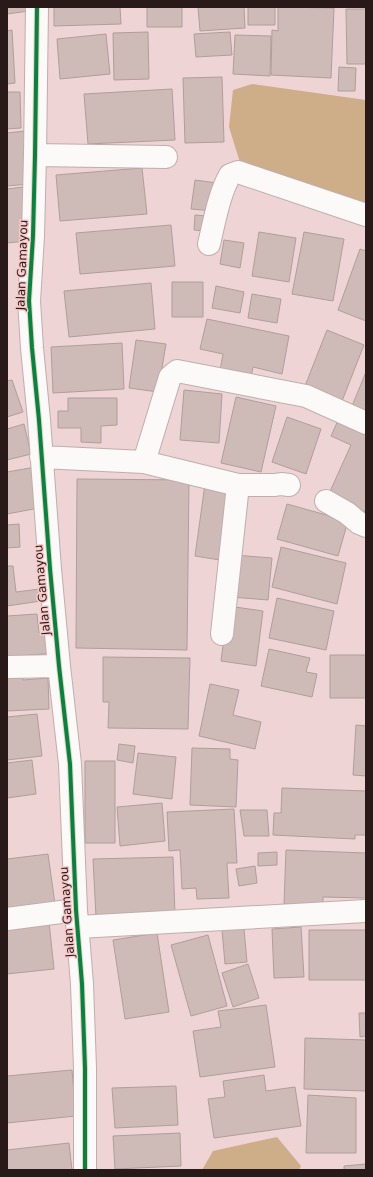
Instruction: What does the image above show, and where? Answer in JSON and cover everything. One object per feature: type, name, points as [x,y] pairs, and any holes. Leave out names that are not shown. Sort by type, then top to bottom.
[{"type":"street","name":"Jalan Gamayou","points":[[37,7],[33,236],[29,301],[59,666],[70,764],[77,919],[82,984],[85,1068],[85,1170]]},
{"type":"street","points":[[35,155],[166,157]]},
{"type":"street","points":[[209,244],[227,181],[230,175],[238,172],[366,215]]},
{"type":"street","points":[[144,462],[170,377],[177,371],[306,396],[366,423]]},
{"type":"street","points":[[41,457],[144,462],[238,485],[289,485]]},
{"type":"street","points":[[222,634],[238,485]]},
{"type":"street","points":[[326,501],[366,526]]},
{"type":"street","points":[[7,667],[59,666]]},
{"type":"street","points":[[7,919],[77,919],[366,911]]},
{"type":"shaded area","points":[[252,84],[366,100],[366,219],[247,185],[229,127],[233,90]]},
{"type":"shaded area","points":[[277,1137],[301,1166],[299,1170],[202,1170],[213,1151]]},
{"type":"building","points":[[7,7],[35,7],[36,10],[7,14]]},
{"type":"building","points":[[54,7],[120,7],[121,24],[54,26]]},
{"type":"building","points":[[147,7],[182,7],[182,27],[147,27]]},
{"type":"building","points":[[198,7],[244,7],[245,28],[200,31]]},
{"type":"building","points":[[248,7],[275,7],[275,25],[248,25]]},
{"type":"building","points":[[278,7],[334,8],[331,78],[271,75],[272,30],[278,31]]},
{"type":"building","points":[[346,9],[366,9],[366,64],[347,64]]},
{"type":"building","points":[[12,30],[15,83],[7,84],[7,31]]},
{"type":"building","points":[[148,32],[149,79],[114,80],[113,33]]},
{"type":"building","points":[[230,32],[232,55],[196,57],[194,34]]},
{"type":"building","points":[[106,34],[110,74],[60,79],[57,39]]},
{"type":"building","points":[[235,35],[271,36],[270,76],[233,74]]},
{"type":"building","points":[[339,67],[356,68],[355,91],[338,91]]},
{"type":"building","points":[[222,77],[224,142],[185,143],[183,78]]},
{"type":"building","points":[[172,89],[175,140],[88,144],[84,94]]},
{"type":"building","points":[[7,92],[20,92],[21,128],[7,129]]},
{"type":"building","points":[[25,131],[29,184],[7,186],[7,133]]},
{"type":"building","points":[[142,168],[147,214],[60,221],[56,175]]},
{"type":"building","points":[[195,180],[217,183],[214,211],[191,209]]},
{"type":"building","points":[[23,187],[27,241],[7,243],[7,189]]},
{"type":"building","points":[[195,215],[207,216],[205,231],[194,230]]},
{"type":"building","points":[[171,225],[175,266],[80,274],[76,233]]},
{"type":"building","points":[[259,232],[296,238],[289,282],[252,276]]},
{"type":"building","points":[[304,232],[344,239],[333,301],[292,294]]},
{"type":"building","points":[[224,240],[244,243],[240,268],[220,264]]},
{"type":"building","points":[[360,249],[366,251],[366,321],[338,310]]},
{"type":"building","points":[[172,282],[203,282],[203,317],[172,317]]},
{"type":"building","points":[[151,283],[155,329],[69,337],[64,291]]},
{"type":"building","points":[[216,286],[244,292],[240,313],[212,308]]},
{"type":"building","points":[[252,294],[281,299],[277,323],[248,318]]},
{"type":"building","points":[[207,319],[289,336],[282,374],[253,367],[251,377],[220,371],[223,354],[200,349]]},
{"type":"building","points":[[327,330],[364,345],[342,401],[305,386]]},
{"type":"building","points":[[136,340],[166,344],[158,392],[129,388]]},
{"type":"building","points":[[122,343],[124,389],[53,393],[51,347]]},
{"type":"building","points":[[366,372],[366,412],[352,406]]},
{"type":"building","points":[[12,380],[23,412],[7,417],[7,381]]},
{"type":"building","points":[[184,390],[222,394],[219,443],[180,440]]},
{"type":"building","points":[[236,397],[276,406],[261,472],[221,463]]},
{"type":"building","points":[[68,398],[117,398],[117,425],[101,426],[101,443],[81,442],[81,428],[58,428],[58,411],[68,411]]},
{"type":"building","points":[[340,416],[366,427],[366,508],[363,515],[327,498],[351,445],[331,436]]},
{"type":"building","points":[[287,417],[321,429],[306,474],[272,462]]},
{"type":"building","points":[[24,424],[31,454],[7,460],[7,429]]},
{"type":"building","points":[[36,467],[44,507],[7,514],[7,472]]},
{"type":"building","points":[[77,479],[189,480],[187,650],[76,648]]},
{"type":"building","points":[[205,484],[237,488],[226,561],[195,556]]},
{"type":"building","points":[[287,504],[348,521],[338,556],[277,539]]},
{"type":"building","points":[[19,524],[20,547],[7,548],[7,525]]},
{"type":"building","points":[[281,547],[346,563],[337,604],[272,587]]},
{"type":"building","points":[[234,555],[272,558],[268,600],[231,597]]},
{"type":"building","points":[[7,566],[13,566],[16,592],[40,589],[41,601],[7,606]]},
{"type":"building","points":[[277,598],[334,611],[326,650],[269,638]]},
{"type":"building","points":[[228,606],[263,611],[256,666],[221,661]]},
{"type":"building","points":[[37,614],[39,633],[53,632],[55,653],[7,657],[7,616]]},
{"type":"building","points":[[269,649],[310,658],[306,672],[317,674],[312,697],[261,686]]},
{"type":"building","points":[[330,655],[366,655],[366,698],[330,698]]},
{"type":"building","points":[[103,657],[190,658],[188,729],[108,728],[109,702],[103,702]]},
{"type":"building","points":[[22,668],[23,680],[48,678],[49,709],[7,711],[7,669]]},
{"type":"building","points":[[210,684],[239,690],[233,715],[261,722],[255,749],[199,736]]},
{"type":"building","points":[[37,714],[42,756],[7,760],[7,717]]},
{"type":"building","points":[[356,725],[366,726],[366,776],[353,775]]},
{"type":"building","points":[[119,744],[135,746],[133,763],[117,760]]},
{"type":"building","points":[[192,748],[230,749],[230,759],[238,760],[236,807],[190,805]]},
{"type":"building","points":[[138,753],[176,757],[172,799],[133,794]]},
{"type":"building","points":[[32,760],[36,794],[7,798],[7,763]]},
{"type":"building","points":[[85,761],[115,761],[115,843],[85,843]]},
{"type":"building","points":[[282,788],[366,791],[366,835],[355,835],[355,839],[273,835],[274,813],[281,813]]},
{"type":"building","points":[[162,803],[165,841],[120,846],[117,807]]},
{"type":"building","points":[[234,809],[237,863],[227,863],[229,898],[197,899],[196,888],[182,889],[180,850],[169,851],[167,812]]},
{"type":"building","points":[[240,810],[267,810],[269,836],[244,836]]},
{"type":"building","points":[[286,850],[366,853],[366,898],[323,897],[323,906],[284,904]]},
{"type":"building","points":[[277,852],[277,865],[258,866],[258,853]]},
{"type":"building","points":[[48,854],[55,904],[7,910],[7,859]]},
{"type":"building","points":[[173,857],[175,915],[96,917],[93,859]]},
{"type":"building","points":[[255,866],[257,883],[239,886],[236,869]]},
{"type":"building","points":[[49,922],[54,969],[7,974],[7,926]]},
{"type":"building","points":[[301,927],[304,977],[274,978],[272,929]]},
{"type":"building","points":[[244,929],[247,962],[225,964],[222,930]]},
{"type":"building","points":[[309,930],[366,930],[366,980],[309,980]]},
{"type":"building","points":[[157,933],[169,1012],[125,1019],[113,940]]},
{"type":"building","points":[[208,935],[227,1006],[191,1016],[171,945]]},
{"type":"building","points":[[248,964],[259,998],[233,1007],[222,973]]},
{"type":"building","points":[[266,1005],[275,1067],[200,1077],[193,1031],[221,1027],[218,1011]]},
{"type":"building","points":[[359,1013],[366,1013],[366,1036],[360,1037]]},
{"type":"building","points":[[305,1038],[366,1040],[366,1091],[304,1089]]},
{"type":"building","points":[[72,1070],[76,1116],[7,1123],[7,1076]]},
{"type":"building","points":[[264,1075],[266,1091],[295,1087],[301,1126],[214,1138],[208,1099],[225,1097],[223,1081]]},
{"type":"building","points":[[176,1086],[178,1125],[115,1128],[112,1088]]},
{"type":"building","points":[[308,1095],[356,1098],[356,1153],[306,1153]]},
{"type":"building","points":[[180,1133],[181,1166],[115,1169],[113,1136]]},
{"type":"building","points":[[69,1143],[72,1170],[7,1170],[7,1150]]},
{"type":"building","points":[[366,1164],[366,1170],[344,1170],[344,1166]]},
{"type":"cycle path","points":[[37,7],[33,236],[29,301],[50,569],[70,764],[76,910],[82,984],[85,1068],[85,1170]]}]
